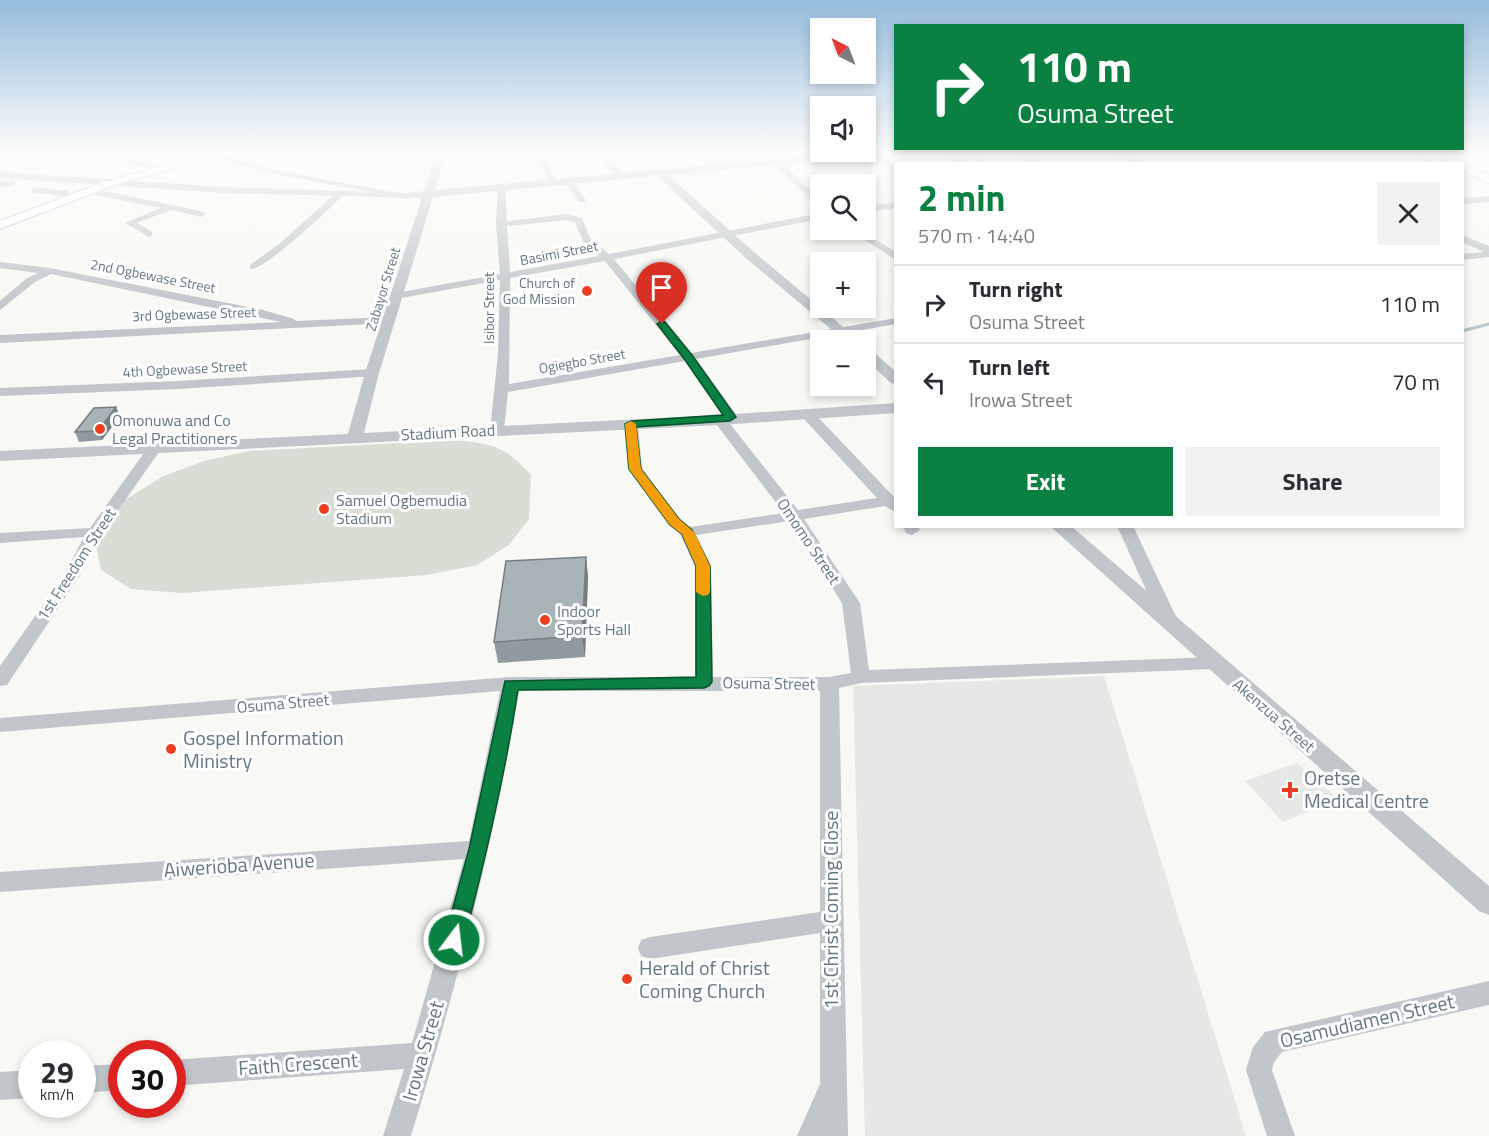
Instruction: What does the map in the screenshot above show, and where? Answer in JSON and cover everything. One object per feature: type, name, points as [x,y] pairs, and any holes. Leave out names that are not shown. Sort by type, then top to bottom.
[{"type":"main road","points":[[0,219],[41,204]]},
{"type":"main road","points":[[0,225],[54,204]]},
{"type":"street","points":[[156,204],[168,209],[201,214]]},
{"type":"street","points":[[254,267],[282,246],[329,204]]},
{"type":"street","name":"Zabayor Street","points":[[355,437],[372,373],[407,267],[424,204]]},
{"type":"street","name":"Isibor Street","points":[[497,430],[503,389],[505,277],[501,204]]},
{"type":"street","points":[[694,204],[841,330]]},
{"type":"street","points":[[876,208],[894,205]]},
{"type":"street","points":[[149,234],[130,223],[168,209]]},
{"type":"street","name":"Omomo Street","points":[[501,224],[567,217],[579,220],[586,239],[608,258],[689,358],[725,419],[795,517],[851,603],[861,677]]},
{"type":"street","name":"Basimi Street","points":[[396,296],[608,258],[810,218]]},
{"type":"street","points":[[1464,239],[1489,249]]},
{"type":"street","points":[[870,240],[894,256]]},
{"type":"street","points":[[1464,257],[1489,254]]},
{"type":"street","name":"2nd Ogbewase Street","points":[[0,265],[50,271],[263,313],[298,324]]},
{"type":"street","points":[[0,307],[31,280],[50,271]]},
{"type":"street","name":"3rd Ogbewase Street","points":[[0,339],[390,320]]},
{"type":"street","name":"Ogiegbo Street","points":[[847,330],[894,321]]},
{"type":"street","name":"Ogiegbo Street","points":[[503,389],[810,337]]},
{"type":"street","points":[[876,361],[894,378]]},
{"type":"street","name":"4th Ogbewase Street","points":[[0,392],[178,385],[372,373]]},
{"type":"street","name":"Stadium Road","points":[[0,456],[725,419],[894,408]]},
{"type":"street","points":[[808,414],[892,505]]},
{"type":"street","points":[[631,424],[635,469],[675,522],[687,532],[703,566],[704,682]]},
{"type":"street","name":"1st Freedom Street","points":[[0,680],[72,575],[95,532],[154,449]]},
{"type":"street","points":[[687,532],[892,505]]},
{"type":"street","name":"Akenzua Street","points":[[1061,528],[1489,903]]},
{"type":"street","points":[[1126,528],[1172,626]]},
{"type":"street","points":[[0,538],[95,532]]},
{"type":"street","name":"Osuma Street","points":[[0,724],[511,684],[704,682],[829,684],[861,677],[1214,663]]},
{"type":"street","name":"Irowa Street","points":[[397,1136],[423,1055],[479,849],[498,764],[511,684]]},
{"type":"street","name":"1st Christ Coming Close","points":[[829,684],[834,1136]]},
{"type":"street","name":"Aiwerioba Avenue","points":[[0,882],[479,849]]},
{"type":"street","points":[[650,948],[831,921]]},
{"type":"street","name":"Osamudiamen Street","points":[[1281,1136],[1259,1070],[1262,1056],[1274,1041],[1489,993]]},
{"type":"street","name":"Faith Crescent","points":[[186,1072],[423,1055]]},
{"type":"street","points":[[0,1086],[18,1085]]},
{"type":"street","points":[[811,1136],[832,1088]]},
{"type":"shaded area","name":"Samuel Ogbemudia Stadium","points":[[454,440],[497,448],[513,457],[531,475],[529,519],[509,545],[477,565],[427,575],[182,593],[131,589],[101,570],[96,546],[125,500],[163,476],[204,461],[249,451]]},
{"type":"shaded area","points":[[1104,676],[1246,1136],[865,1136],[853,686]]},
{"type":"shaded area","name":"Oretse Medical Centre","points":[[1297,763],[1338,799],[1283,822],[1245,781]]},
{"type":"building","points":[[116,407],[98,431],[75,432],[94,408]]},
{"type":"building","name":"Indoor Sports Hall","points":[[586,557],[582,636],[494,642],[506,561]]},
{"type":"waterway","points":[[1464,330],[1489,324]]},
{"type":"slow traffic","points":[[631,424],[635,469],[675,522],[687,532],[703,566],[703,592]]},
{"type":"place","name":"Church of God Mission","points":[[587,291]]},
{"type":"place","name":"Omonuwa and Co Legal Practitioners","points":[[100,429]]},
{"type":"place","name":"Samuel Ogbemudia Stadium","points":[[324,509]]},
{"type":"place","name":"Indoor Sports Hall","points":[[545,620]]},
{"type":"place","name":"Gospel Information Ministry","points":[[171,749]]},
{"type":"place","name":"Oretse Medical Centre","points":[[1290,790]]},
{"type":"place","name":"Herald of Christ Coming Church","points":[[627,979]]},
{"type":"route","points":[[454,940],[479,849],[498,764],[511,684],[704,682],[703,566],[687,532],[675,522],[635,469],[631,424],[720,420],[730,417],[662,324]]}]
